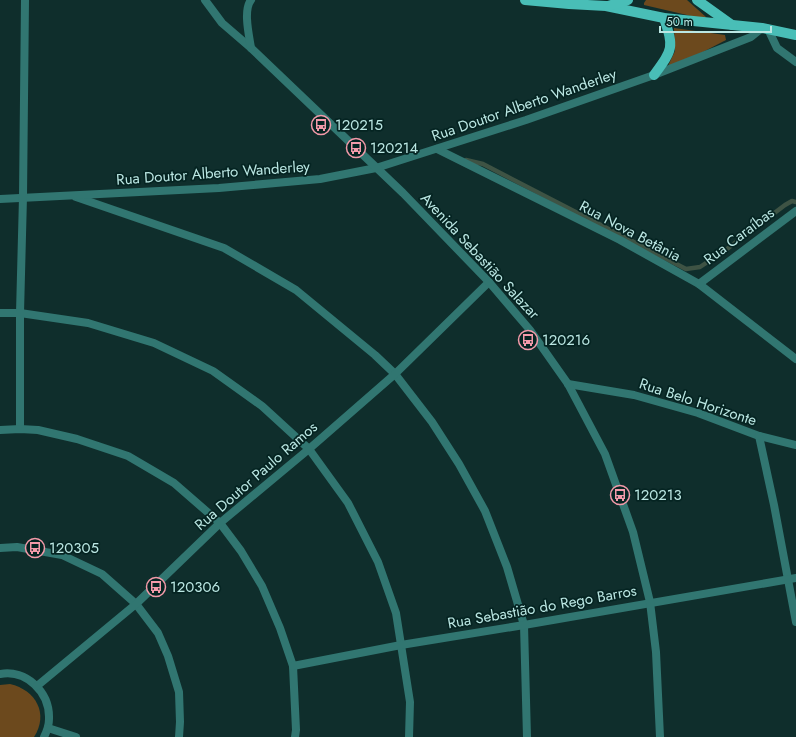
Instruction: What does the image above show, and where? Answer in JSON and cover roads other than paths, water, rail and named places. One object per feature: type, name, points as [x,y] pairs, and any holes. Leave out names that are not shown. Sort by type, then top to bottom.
[{"type":"main road","points":[[524,0],[606,6],[664,18],[765,29],[796,35]]},
{"type":"main road","points":[[606,6],[628,0]]},
{"type":"main road","points":[[697,0],[734,26]]},
{"type":"main road","points":[[654,75],[666,60],[670,50],[670,38],[664,18]]},
{"type":"street","points":[[20,429],[20,314],[25,0]]},
{"type":"street","name":"Avenida Sebastião Salazar","points":[[205,0],[222,23],[251,48],[408,198],[489,282],[530,330],[568,384],[605,454],[633,532],[650,602],[656,652],[660,737]]},
{"type":"street","points":[[251,0],[248,4],[247,13],[251,48]]},
{"type":"street","points":[[765,29],[777,48],[796,62]]},
{"type":"street","name":"Rua Doutor Alberto Wanderley","points":[[0,199],[211,188],[312,180],[376,168],[526,120],[654,75],[751,37],[765,29]]},
{"type":"street","name":"Rua Nova Betânia","points":[[437,149],[620,240],[699,284],[796,359]]},
{"type":"street","points":[[71,195],[224,248],[296,290],[376,355],[395,374],[432,422],[459,464],[484,510],[507,567],[524,625],[527,737]]},
{"type":"street","name":"Rua Caraíbas","points":[[699,284],[796,211]]},
{"type":"street","name":"Rua Doutor Paulo Ramos","points":[[37,686],[136,604],[220,523],[309,449],[395,374],[489,282]]},
{"type":"street","points":[[0,313],[20,314],[88,323],[154,343],[213,371],[262,406],[309,449],[348,503],[378,562],[396,613],[410,702],[409,737]]},
{"type":"street","name":"Rua Belo Horizonte","points":[[568,384],[641,397],[698,413],[758,436],[796,445]]},
{"type":"street","points":[[0,430],[38,430],[77,439],[128,456],[174,483],[220,523],[241,551],[262,586],[280,628],[293,666],[295,737]]},
{"type":"street","points":[[758,436],[792,578],[796,622]]},
{"type":"street","points":[[0,548],[17,547],[62,555],[102,574],[136,604],[158,633],[168,656],[179,692],[179,737]]},
{"type":"street","name":"Rua Sebastião do Rego Barros","points":[[293,666],[401,645],[792,578]]},
{"type":"street","points":[[0,674],[22,676],[30,680],[43,693],[47,701],[49,719],[48,728],[44,737]]},
{"type":"street","points":[[48,728],[76,737]]},
{"type":"waterway","points":[[466,160],[483,164],[686,269],[700,267],[727,249],[785,205],[792,201],[796,202]]},
{"type":"place","name":"120215","points":[[321,125]]},
{"type":"place","name":"120214","points":[[356,148]]},
{"type":"place","name":"120216","points":[[528,340]]},
{"type":"place","name":"120213","points":[[620,495]]},
{"type":"place","name":"120305","points":[[35,548]]},
{"type":"place","name":"120306","points":[[156,587]]}]
